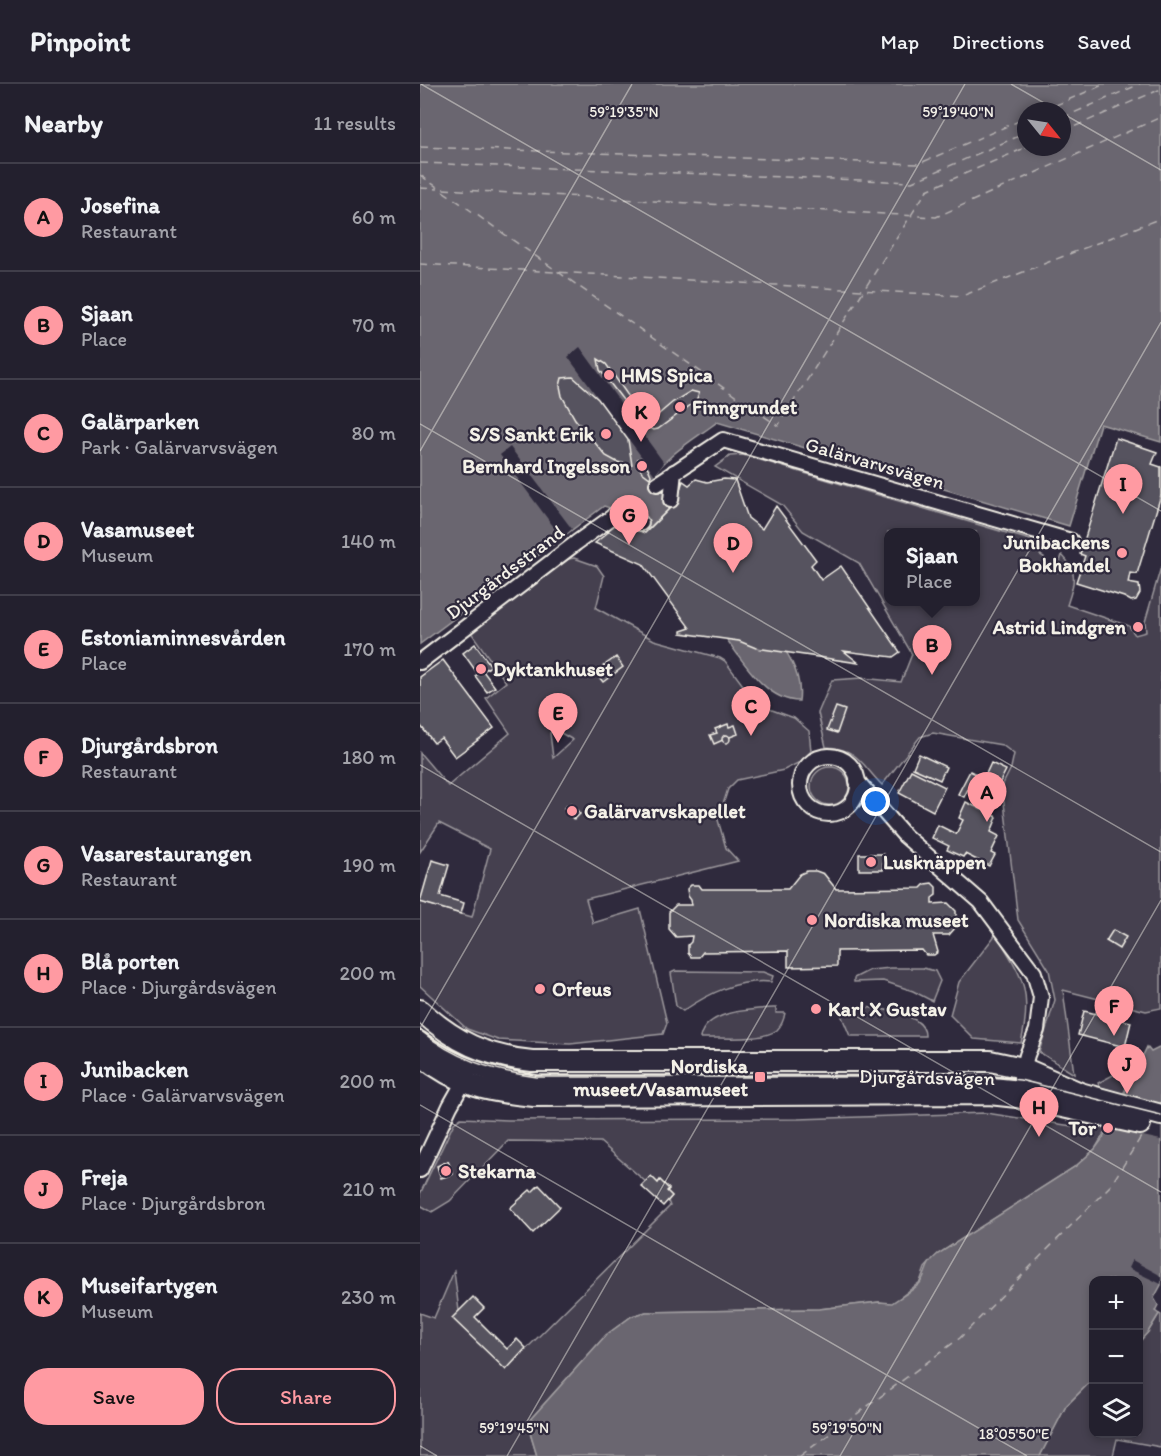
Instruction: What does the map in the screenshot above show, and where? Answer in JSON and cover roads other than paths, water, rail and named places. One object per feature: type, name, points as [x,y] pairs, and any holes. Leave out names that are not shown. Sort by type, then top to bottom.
[{"type":"street","name":"Galärvarvsvägen","points":[[657,484],[723,440],[1071,541]]},
{"type":"street","points":[[671,500],[674,472]]},
{"type":"street","name":"Djurgårdsstrand","points":[[420,662],[629,505]]},
{"type":"street","points":[[614,515],[641,523]]},
{"type":"street","points":[[826,756],[844,760],[851,766],[857,781],[858,789],[852,803],[836,814],[816,812],[803,798],[800,789],[800,780],[804,771],[810,764],[826,756]]},
{"type":"street","points":[[857,781],[905,836],[981,902],[1035,973],[1041,997],[1037,1030],[1020,1083]]},
{"type":"street","points":[[852,803],[862,801],[876,804]]},
{"type":"street","name":"Djurgårdsvägen","points":[[420,1010],[443,1030],[472,1066],[485,1090],[534,1096],[944,1093],[1020,1083],[1080,1093],[1115,1111]]},
{"type":"street","name":"Djurgårdsvägen","points":[[420,1030],[472,1066]]},
{"type":"street","name":"Djurgårdsvägen","points":[[420,1039],[444,1055],[472,1066]]},
{"type":"street","name":"Djurgårdsvägen","points":[[420,1056],[472,1066],[512,1059],[532,1061],[956,1059],[990,1061],[1020,1083],[1115,1111]]},
{"type":"street","points":[[420,1170],[472,1066]]},
{"type":"street","points":[[1115,1111],[1161,1116]]},
{"type":"street","points":[[1115,1111],[1161,1123]]},
{"type":"street","points":[[1115,1111],[1161,1129]]},
{"type":"tram line","points":[[420,1030],[460,1056],[490,1067],[537,1077],[990,1077],[1020,1080],[1161,1115]]},
{"type":"place","name":"HMS Spica","points":[[609,375]]},
{"type":"place","name":"Finngrundet","points":[[680,407]]},
{"type":"place","name":"S/S Sankt Erik","points":[[606,434]]},
{"type":"place","name":"Museifartygen","points":[[641,442]]},
{"type":"place","name":"Bernhard Ingelsson","points":[[642,466]]},
{"type":"place","name":"Junibacken","points":[[1123,514]]},
{"type":"place","name":"Vasarestaurangen","points":[[629,545]]},
{"type":"place","name":"Junibackens Bokhandel","points":[[1122,553]]},
{"type":"place","name":"Vasamuseet","points":[[733,573]]},
{"type":"place","name":"Astrid Lindgren","points":[[1138,627]]},
{"type":"place","name":"Dyktankhuset","points":[[481,669]]},
{"type":"place","name":"Sjaan","points":[[932,675]]},
{"type":"place","name":"Galärparken","points":[[751,736]]},
{"type":"place","name":"Estoniaminnesvården","points":[[558,743]]},
{"type":"place","name":"Galärvarvskapellet","points":[[572,811]]},
{"type":"place","name":"Josefina","points":[[987,822]]},
{"type":"place","name":"Lusknäppen","points":[[871,862]]},
{"type":"place","name":"Nordiska museet","points":[[812,920]]},
{"type":"place","name":"Orfeus","points":[[540,989]]},
{"type":"place","name":"Karl X Gustav","points":[[816,1009]]},
{"type":"place","name":"Djurgårdsbron","points":[[1114,1036]]},
{"type":"place","name":"Nordiska museet/Vasamuseet","points":[[760,1077]]},
{"type":"place","name":"Freja","points":[[1127,1094]]},
{"type":"place","name":"Tor","points":[[1108,1128]]},
{"type":"place","name":"Blå porten","points":[[1039,1137]]},
{"type":"place","name":"Stekarna","points":[[446,1171]]}]
